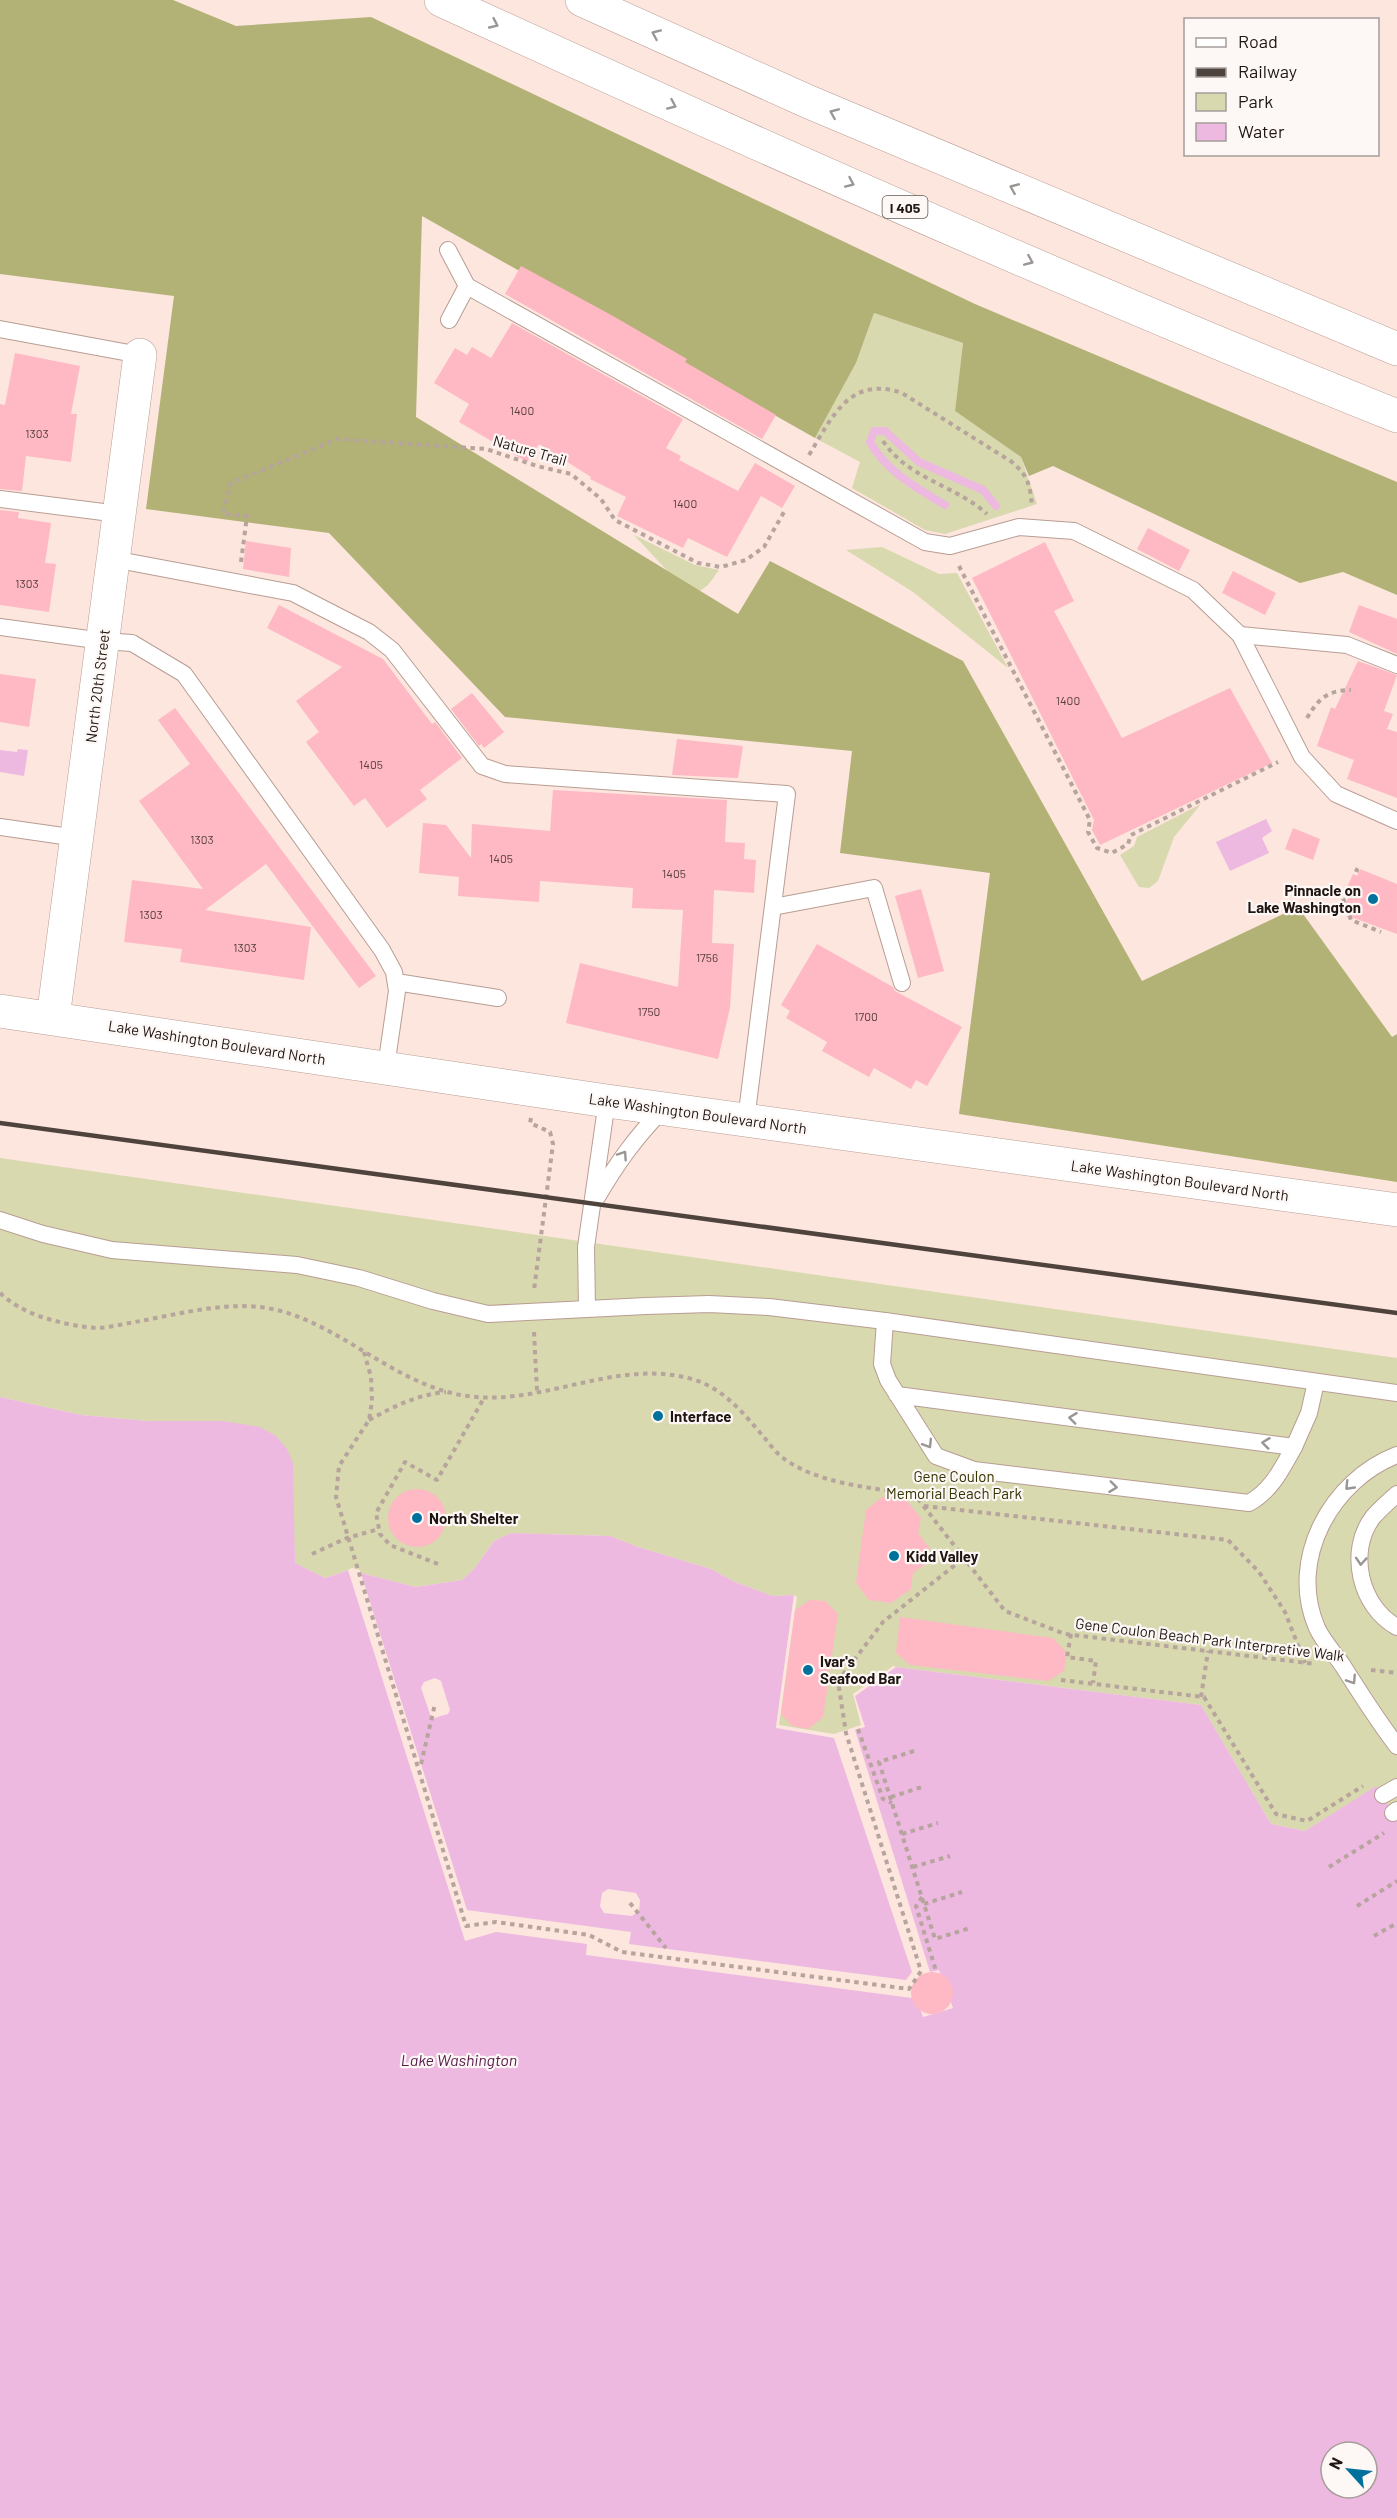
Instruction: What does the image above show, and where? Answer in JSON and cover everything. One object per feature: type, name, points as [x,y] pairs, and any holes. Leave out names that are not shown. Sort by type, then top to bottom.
[{"type":"main road","name":"I 405","points":[[441,0],[609,78],[968,235],[1389,414]]},
{"type":"main road","points":[[582,0],[809,102],[1397,349]]},
{"type":"main road","points":[[1126,236],[1397,325]]},
{"type":"main road","name":"North 20th Street","points":[[53,1018],[140,355]]},
{"type":"main road","name":"Lake Washington Boulevard North","points":[[0,1011],[608,1101],[1397,1210]]},
{"type":"lane","points":[[448,250],[467,286],[925,542],[950,546],[1019,528],[1074,531],[1194,590],[1240,635],[1302,757],[1336,794],[1397,821]]},
{"type":"lane","points":[[449,320],[467,286]]},
{"type":"lane","points":[[0,329],[140,355]]},
{"type":"lane","points":[[0,499],[118,514]]},
{"type":"lane","points":[[113,559],[293,593],[369,632],[392,650],[482,766],[505,774],[787,794],[746,1120]]},
{"type":"lane","points":[[0,627],[132,643],[184,674],[381,950],[394,972],[397,991],[386,1067]]},
{"type":"lane","points":[[1240,635],[1347,645],[1397,665]]},
{"type":"lane","points":[[0,827],[77,838]]},
{"type":"lane","points":[[773,907],[874,888],[902,983]]},
{"type":"lane","points":[[396,982],[498,998]]},
{"type":"lane","points":[[587,1308],[586,1247],[608,1101]]},
{"type":"lane","points":[[592,1205],[623,1154],[664,1108]]},
{"type":"lane","points":[[0,1220],[43,1234],[112,1250],[297,1265],[359,1278],[488,1314],[587,1308],[729,1305],[769,1307],[885,1321],[1397,1393]]},
{"type":"lane","points":[[885,1321],[882,1364],[888,1380],[936,1456],[974,1470],[1249,1503],[1261,1496],[1276,1480],[1309,1413],[1316,1382]]},
{"type":"lane","points":[[897,1395],[1294,1447]]},
{"type":"lane","points":[[1397,1455],[1365,1471],[1349,1485],[1325,1516],[1314,1542],[1309,1570],[1310,1604],[1317,1628],[1397,1746]]},
{"type":"lane","points":[[1397,1494],[1372,1518],[1362,1543],[1360,1575],[1372,1605],[1386,1622],[1397,1628]]},
{"type":"path","points":[[800,472],[832,416],[844,402],[872,388],[888,388],[902,393],[1012,462],[1024,472],[1031,487],[1034,528]]},
{"type":"path","name":"Nature Trail","points":[[244,541],[247,516],[223,514],[231,483],[337,439],[486,449],[537,466],[572,474],[601,499],[615,520],[698,563],[721,567],[746,560],[764,547],[784,512]]},
{"type":"path","points":[[883,441],[892,455],[917,474],[978,506],[988,515],[998,533]]},
{"type":"path","points":[[959,566],[1090,820],[1088,832],[1097,848],[1112,853],[1128,844],[1131,835],[1278,762]]},
{"type":"path","points":[[1305,721],[1314,705],[1324,694],[1351,690]]},
{"type":"path","points":[[1355,869],[1357,870],[1355,875]]},
{"type":"path","points":[[1340,890],[1351,920],[1381,932]]},
{"type":"path","points":[[531,1117],[530,1123],[550,1132],[554,1144],[533,1297]]},
{"type":"path","name":"Gene Coulon Beach Park Interpretive Walk","points":[[0,1293],[32,1314],[70,1325],[97,1328],[195,1311],[246,1306],[278,1311],[318,1327],[409,1377],[448,1392],[484,1398],[517,1397],[537,1391],[623,1376],[662,1374],[696,1380],[723,1394],[781,1456],[804,1472],[841,1482],[915,1495],[1005,1611],[1071,1634],[1397,1673]]},
{"type":"path","points":[[533,1329],[537,1391]]},
{"type":"path","points":[[364,1352],[371,1377],[372,1401],[369,1420],[339,1466],[336,1497],[466,1926],[496,1922],[589,1935],[622,1952],[909,1989],[921,1971],[846,1733],[838,1681],[884,1622],[963,1558]]},
{"type":"path","points":[[369,1420],[401,1402],[427,1394],[448,1392]]},
{"type":"path","points":[[438,1564],[390,1545],[380,1534],[376,1513],[405,1462],[437,1480],[484,1398]]},
{"type":"path","points":[[924,1506],[1228,1540],[1259,1572],[1285,1612],[1305,1663]]},
{"type":"path","points":[[312,1554],[347,1538],[379,1529]]},
{"type":"path","points":[[1071,1634],[1067,1657],[1096,1661],[1093,1683]]},
{"type":"path","points":[[1200,1697],[1208,1651]]},
{"type":"path","points":[[1061,1680],[1204,1698],[1276,1814],[1307,1821],[1367,1784]]},
{"type":"path","points":[[421,1764],[435,1704]]},
{"type":"path","points":[[858,1729],[883,1799],[892,1803]]},
{"type":"path","points":[[914,1751],[879,1762],[935,1939],[970,1928]]},
{"type":"path","points":[[891,1797],[925,1785]]},
{"type":"path","points":[[902,1834],[938,1823]]},
{"type":"path","points":[[1329,1867],[1387,1831]]},
{"type":"path","points":[[913,1867],[950,1857]]},
{"type":"path","points":[[1357,1906],[1397,1881]]},
{"type":"path","points":[[924,1904],[962,1892]]},
{"type":"path","points":[[922,1897],[916,1906],[936,1971]]},
{"type":"path","points":[[630,1904],[666,1948]]},
{"type":"path","points":[[1374,1936],[1397,1923]]},
{"type":"green space","points":[[874,313],[963,343],[955,411],[1021,457],[1037,504],[945,534],[925,530],[852,488],[860,462],[815,438],[856,363]]},
{"type":"green space","points":[[634,535],[695,565],[719,570],[708,585],[697,593],[674,578]]},
{"type":"green space","points":[[882,547],[939,574],[957,573],[1008,668],[913,592],[846,550]]},
{"type":"green space","points":[[1201,804],[1174,837],[1158,881],[1149,888],[1139,887],[1120,855],[1134,846],[1137,837]]},
{"type":"green space","name":"Gene Coulon Memorial Beach Park","points":[[0,1158],[1397,1358],[1397,1819],[1376,1787],[1305,1831],[1271,1824],[1201,1705],[896,1667],[865,1727],[834,1737],[776,1728],[794,1595],[773,1596],[735,1582],[711,1569],[610,1536],[511,1533],[494,1541],[475,1568],[462,1580],[416,1587],[349,1570],[325,1578],[295,1563],[293,1519],[148,1421],[81,1415],[0,1397]]},
{"type":"shaded area","points":[[0,0],[173,0],[236,26],[371,17],[975,304],[1397,482],[1397,595],[1343,572],[1300,583],[1053,466],[1029,476],[1021,457],[955,411],[963,343],[874,313],[856,363],[815,438],[422,216],[416,417],[738,614],[770,561],[963,661],[1142,981],[1298,907],[1392,1037],[1397,1034],[1397,1182],[959,1114],[990,873],[840,853],[852,751],[505,717],[329,533],[146,509],[174,296],[0,274]]},
{"type":"water","points":[[18,749],[28,750],[24,776],[0,772],[0,750],[17,752]]},
{"type":"water","points":[[1266,819],[1272,831],[1262,838],[1269,853],[1230,871],[1216,842]]},
{"type":"water","name":"Lake Washington","points":[[0,1397],[81,1415],[148,1421],[223,1421],[260,1427],[276,1436],[287,1449],[293,1463],[295,1563],[325,1578],[349,1570],[416,1587],[462,1580],[475,1568],[494,1541],[511,1533],[610,1536],[711,1569],[735,1582],[773,1596],[794,1595],[776,1727],[834,1737],[864,1727],[855,1696],[896,1667],[1201,1705],[1271,1824],[1305,1831],[1376,1786],[1397,1819],[1397,2518],[0,2518]]},
{"type":"pier","points":[[352,1568],[360,1570],[467,1910],[631,1932],[629,1944],[906,1980],[912,1972],[834,1738],[776,1728],[794,1595],[797,1597],[779,1725],[834,1734],[861,1725],[853,1694],[893,1666],[896,1667],[855,1696],[865,1727],[855,1730],[930,1972],[939,1970],[953,2008],[923,2017],[917,2000],[912,1998],[586,1955],[587,1944],[496,1932],[465,1941],[348,1570]]},
{"type":"pier","points":[[435,1678],[441,1681],[450,1710],[448,1714],[434,1718],[431,1717],[421,1688],[424,1682]]},
{"type":"pier","points":[[608,1889],[636,1893],[640,1900],[639,1911],[632,1916],[604,1913],[600,1906],[602,1893]]},
{"type":"building","points":[[521,266],[687,359],[685,362],[776,415],[762,439],[505,294]]},
{"type":"building","points":[[512,323],[683,419],[666,448],[681,456],[679,460],[738,491],[755,463],[795,486],[782,508],[761,496],[727,557],[688,538],[683,548],[617,516],[626,497],[590,479],[591,477],[539,444],[527,462],[459,422],[469,404],[434,383],[455,348],[467,355],[472,347],[491,358]]},
{"type":"building","points":[[15,353],[80,366],[71,414],[77,414],[71,462],[26,456],[22,491],[0,489],[0,404],[5,405]]},
{"type":"building","points":[[0,510],[19,512],[18,518],[51,523],[45,563],[56,564],[49,612],[0,605]]},
{"type":"building","points":[[1148,528],[1190,550],[1179,571],[1137,549]]},
{"type":"building","points":[[246,541],[291,548],[289,577],[243,569]]},
{"type":"building","points":[[1045,542],[1074,601],[1054,611],[1122,738],[1230,688],[1272,763],[1100,845],[1092,830],[1094,820],[972,578]]},
{"type":"building","points":[[1233,571],[1276,593],[1265,615],[1222,593]]},
{"type":"building","points":[[279,605],[383,659],[432,724],[435,722],[462,758],[420,790],[427,799],[387,828],[365,798],[354,806],[306,742],[319,732],[296,701],[342,667],[267,628]]},
{"type":"building","points":[[1359,605],[1397,619],[1397,654],[1349,632]]},
{"type":"building","points":[[1358,661],[1397,675],[1384,711],[1393,714],[1387,729],[1397,732],[1397,798],[1347,779],[1354,760],[1317,746],[1331,707],[1335,709]]},
{"type":"building","points":[[0,674],[36,679],[29,727],[0,722]]},
{"type":"building","points":[[472,693],[504,732],[484,748],[481,744],[479,746],[451,709]]},
{"type":"building","points":[[175,708],[376,976],[359,988],[266,864],[205,910],[311,927],[304,980],[180,962],[182,949],[124,942],[132,880],[203,889],[139,801],[190,764],[158,720]]},
{"type":"building","points":[[677,739],[743,746],[738,778],[672,775]]},
{"type":"building","points":[[553,790],[727,800],[725,842],[745,843],[744,859],[756,860],[754,893],[714,890],[712,943],[734,944],[730,1008],[718,1059],[566,1023],[580,963],[678,987],[683,910],[632,908],[633,888],[540,881],[539,902],[458,896],[459,877],[419,873],[423,823],[446,825],[471,858],[472,824],[550,831]]},
{"type":"building","points":[[1293,828],[1320,839],[1313,860],[1285,849]]},
{"type":"building","name":"Pinnacle on Lake Washington","points":[[1360,869],[1397,884],[1397,934],[1351,917],[1355,906],[1346,903],[1350,894],[1345,892],[1353,874],[1357,876]]},
{"type":"building","points":[[921,889],[944,971],[918,978],[895,896]]},
{"type":"building","points":[[817,944],[893,987],[895,991],[962,1027],[927,1086],[916,1080],[911,1089],[874,1068],[869,1077],[822,1051],[827,1042],[786,1018],[790,1011],[781,1005]]},
{"type":"building","name":"North Shelter","points":[[417,1489],[433,1494],[441,1502],[446,1518],[441,1534],[433,1542],[417,1547],[401,1542],[393,1534],[388,1518],[393,1502],[401,1494]]},
{"type":"building","name":"Kidd Valley","points":[[882,1497],[907,1501],[921,1518],[918,1533],[930,1549],[927,1563],[913,1573],[911,1589],[891,1603],[869,1600],[856,1583],[866,1510]]},
{"type":"building","name":"Ivar's Seafood Bar","points":[[810,1600],[825,1601],[838,1614],[823,1717],[808,1729],[792,1726],[781,1714],[795,1610]]},
{"type":"building","points":[[900,1617],[1053,1638],[1067,1653],[1064,1671],[1048,1681],[910,1665],[896,1653]]},
{"type":"building","points":[[932,1972],[947,1978],[953,1993],[947,2008],[932,2014],[917,2008],[911,1993],[917,1978]]},
{"type":"waterway","points":[[945,505],[903,478],[885,462],[870,442],[874,431],[885,431],[919,462],[983,490],[996,506]]},
{"type":"railway","points":[[0,1123],[1397,1313]]},
{"type":"place","name":"Pinnacle on Lake Washington","points":[[1373,899]]},
{"type":"place","name":"Interface","points":[[658,1416]]},
{"type":"place","name":"North Shelter","points":[[417,1518]]},
{"type":"place","name":"Kidd Valley","points":[[894,1556]]},
{"type":"place","name":"Ivar's Seafood Bar","points":[[808,1670]]}]
